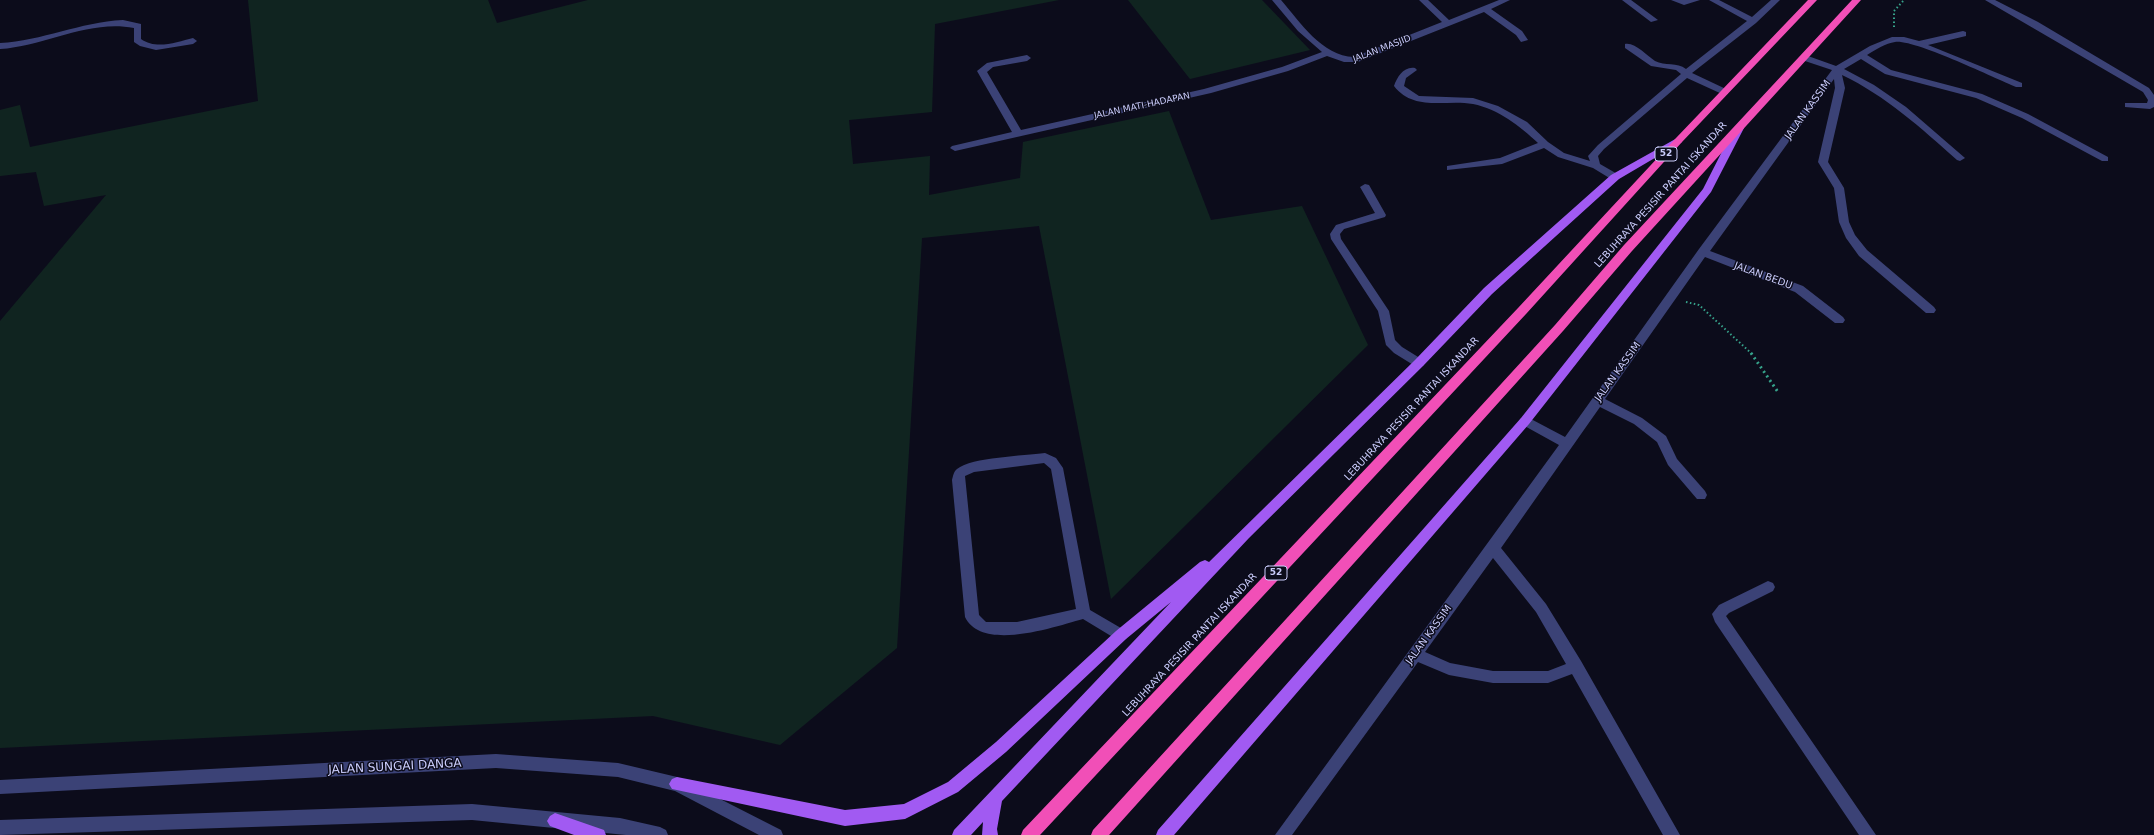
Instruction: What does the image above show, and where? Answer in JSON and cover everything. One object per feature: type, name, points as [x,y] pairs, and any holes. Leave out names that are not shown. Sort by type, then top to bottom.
[{"type":"highway","name":"LEBUHRAYA PESISIR PANTAI ISKANDAR","points":[[1029,835],[1522,311],[1679,140],[1813,0]]},
{"type":"highway","name":"LEBUHRAYA PESISIR PANTAI ISKANDAR","points":[[1098,835],[1559,328],[1628,248],[1858,0]]},
{"type":"main road","points":[[1164,835],[1525,420],[1629,291],[1707,190],[1739,128]]},
{"type":"main road","points":[[960,835],[1244,534],[1419,363],[1488,291],[1615,177],[1679,140]]},
{"type":"main road","points":[[677,784],[845,818],[905,811],[953,787],[1001,747],[1121,635],[1244,534]]},
{"type":"main road","points":[[990,835],[989,829],[995,798]]},
{"type":"main road","points":[[555,821],[598,835]]},
{"type":"street","name":"JALAN MASJID","points":[[1276,0],[1326,53],[1340,60],[1355,60],[1448,24],[1503,0]]},
{"type":"street","points":[[1423,0],[1448,24]]},
{"type":"street","points":[[1626,0],[1654,20]]},
{"type":"street","points":[[1675,0],[1684,2],[1696,0]]},
{"type":"street","points":[[1713,0],[1753,21]]},
{"type":"street","points":[[1596,166],[1594,156],[1601,147],[1686,74],[1753,21],[1776,0]]},
{"type":"street","points":[[1989,0],[2036,24],[2146,90],[2153,100],[2150,106],[2128,105]]},
{"type":"street","points":[[1485,8],[1518,33],[1524,40]]},
{"type":"street","points":[[0,46],[28,43],[109,23],[126,22],[138,26],[137,40],[143,46],[154,47],[193,41]]},
{"type":"street","points":[[1919,44],[1963,34]]},
{"type":"street","name":"JALAN KASSIM","points":[[1283,835],[1493,548],[1566,443],[1672,298],[1703,252],[1838,69],[1861,55],[1895,39],[1919,44],[2019,85]]},
{"type":"street","points":[[1628,46],[1654,64],[1664,67],[1675,67],[1686,74],[1725,92]]},
{"type":"street","name":"JALAN MATI-HADAPAN","points":[[955,148],[1017,132],[1195,95],[1296,65],[1326,53]]},
{"type":"street","points":[[1861,55],[1888,72],[1979,96],[2025,116],[2105,159]]},
{"type":"street","points":[[1017,132],[982,71],[990,65],[1027,58]]},
{"type":"street","points":[[1805,58],[1838,69],[1883,94],[1918,121],[1960,158]]},
{"type":"street","points":[[1838,69],[1840,88],[1823,162],[1839,188],[1844,222],[1850,236],[1863,253],[1930,310]]},
{"type":"street","points":[[1412,70],[1402,77],[1399,86],[1406,93],[1417,99],[1473,101],[1495,108],[1524,124],[1545,144],[1561,155],[1596,166],[1615,177]]},
{"type":"street","points":[[1450,168],[1502,161],[1545,144]]},
{"type":"street","points":[[1365,187],[1379,209],[1380,215],[1340,227],[1335,234],[1336,239],[1383,311],[1390,342],[1398,350],[1419,363]]},
{"type":"street","name":"JALAN BEDU","points":[[1703,252],[1730,264],[1799,289],[1839,320]]},
{"type":"street","points":[[1597,400],[1638,421],[1662,439],[1672,462],[1701,495]]},
{"type":"street","points":[[1525,420],[1566,443]]},
{"type":"street","points":[[1084,613],[1057,468],[1052,461],[1045,458],[972,467],[960,474],[958,480],[972,617],[984,628],[999,630],[1055,621],[1084,613],[1121,635]]},
{"type":"street","points":[[1493,548],[1541,608],[1576,666],[1672,835]]},
{"type":"street","points":[[1768,588],[1724,609],[1719,614],[1722,622],[1868,835]]},
{"type":"street","points":[[1416,654],[1449,669],[1493,677],[1548,676],[1576,666]]},
{"type":"street","name":"JALAN SUNGAI DANGA","points":[[0,787],[496,762],[618,770],[677,784],[775,835]]},
{"type":"street","points":[[0,828],[472,812],[620,826],[660,835]]},
{"type":"path","points":[[1894,11],[1904,0]]},
{"type":"path","points":[[1672,298],[1699,305],[1717,320],[1728,334],[1751,353],[1778,392]]},
{"type":"green space","points":[[248,0],[488,0],[497,23],[588,0],[1059,0],[935,24],[932,112],[849,120],[853,164],[930,156],[929,195],[1020,178],[1023,142],[1169,111],[1211,220],[1302,206],[1368,345],[1111,599],[1039,226],[922,238],[897,648],[780,745],[653,716],[0,748],[0,321],[106,195],[44,206],[36,172],[0,176],[0,110],[20,105],[30,147],[258,101]]},
{"type":"green space","points":[[1128,0],[1262,0],[1310,50],[1190,79]]}]
